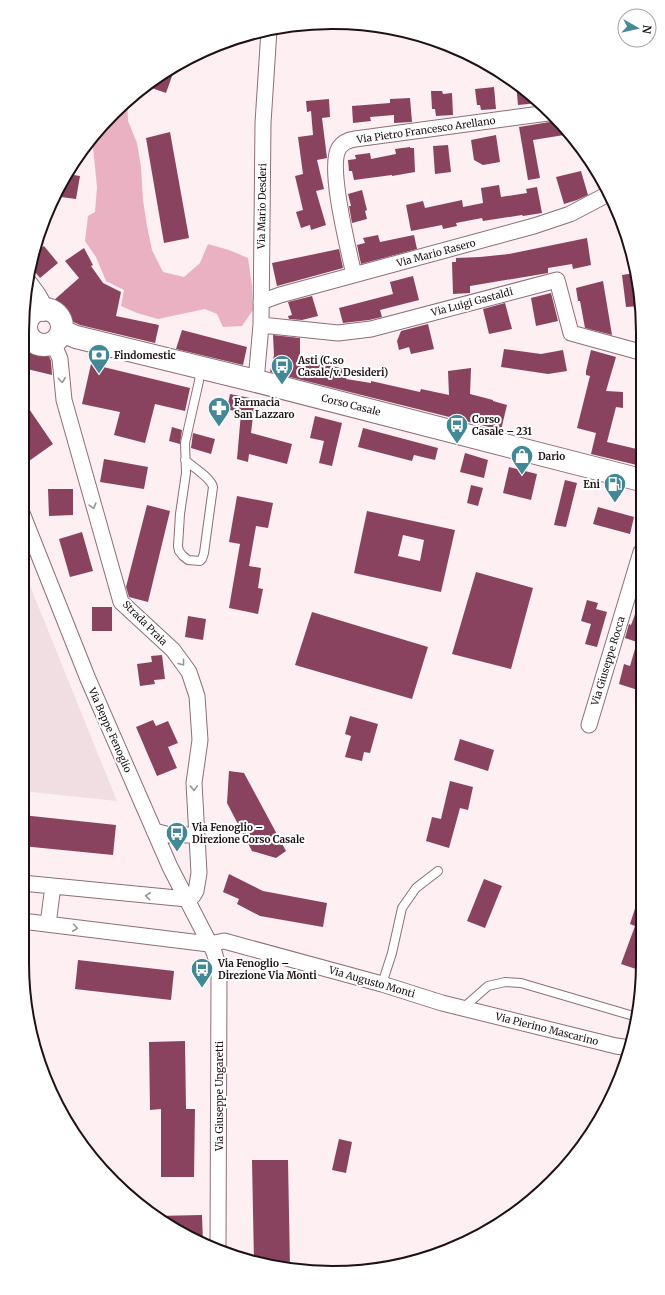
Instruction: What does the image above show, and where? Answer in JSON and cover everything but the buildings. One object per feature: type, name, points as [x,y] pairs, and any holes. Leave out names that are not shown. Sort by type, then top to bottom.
[{"type":"street","name":"Via Mario Desderi","points":[[256,381],[261,325],[263,123],[269,36]]},
{"type":"street","name":"Via Pietro Francesco Arellano","points":[[354,275],[337,193],[337,153],[343,143],[355,139],[543,114]]},
{"type":"street","name":"Via Mario Rasero","points":[[261,302],[534,226],[570,214],[604,196]]},
{"type":"street","name":"Via Luigi Gastaldi","points":[[261,325],[338,333],[371,329],[557,280],[571,333],[636,351]]},
{"type":"street","points":[[32,292],[43,310]]},
{"type":"street","points":[[29,336],[38,344],[44,345],[57,337],[62,325],[58,316],[54,312],[43,310],[32,314],[30,317]]},
{"type":"street","name":"Corso Casale","points":[[57,337],[76,337],[256,381],[636,479]]},
{"type":"street","name":"Strada Praia","points":[[57,337],[64,400],[121,602],[177,656],[189,672],[197,696],[200,740],[194,783],[199,874],[196,891],[193,896],[187,900]]},
{"type":"street","name":"Via Beppe Fenoglio","points":[[29,531],[88,679],[154,831],[170,867],[209,944]]},
{"type":"street","name":"Via Giuseppe Rocca","points":[[589,725],[636,569]]},
{"type":"street","points":[[154,831],[170,835],[196,835]]},
{"type":"street","points":[[29,884],[187,900]]},
{"type":"street","points":[[48,924],[53,886]]},
{"type":"street","name":"Via Augusto Monti","points":[[29,922],[209,944],[224,941],[382,984],[463,1008]]},
{"type":"street","name":"Via Giuseppe Ungaretti","points":[[209,944],[216,958],[219,976],[218,1244]]},
{"type":"street","name":"Via Pierino Mascarino","points":[[463,1008],[624,1047]]},
{"type":"lane","points":[[185,460],[208,479],[213,487],[204,553],[200,561],[188,560],[179,551],[178,546],[180,514],[186,473],[185,460],[185,443],[200,380],[201,368]]},
{"type":"lane","points":[[382,984],[392,953],[402,908],[416,888],[438,871]]},
{"type":"lane","points":[[463,1008],[488,986],[505,982],[521,983],[631,1015]]},
{"type":"shaded area","points":[[127,109],[128,121],[137,143],[141,167],[143,200],[152,250],[163,272],[184,277],[200,263],[208,244],[229,250],[248,258],[252,286],[253,310],[242,326],[223,327],[217,314],[205,309],[158,319],[137,313],[121,306],[124,290],[106,281],[96,257],[85,241],[88,216],[95,212],[97,187],[93,147],[104,132]]},
{"type":"shaded area","points":[[29,583],[117,801],[29,792]]},
{"type":"place","name":"Findomestic","points":[[99,374]]},
{"type":"place","name":"Asti (C.so Casale/v. Desideri)","points":[[282,386]]},
{"type":"place","name":"Farmacia San Lazzaro","points":[[219,428]]},
{"type":"place","name":"Corso Casale – 231","points":[[457,444]]},
{"type":"place","name":"Dario","points":[[522,476]]},
{"type":"place","name":"Eni","points":[[615,504]]},
{"type":"place","name":"Via Fenoglio – Direzione Corso Casale","points":[[177,852]]},
{"type":"place","name":"Via Fenoglio – Direzione Via Monti","points":[[202,988]]}]
